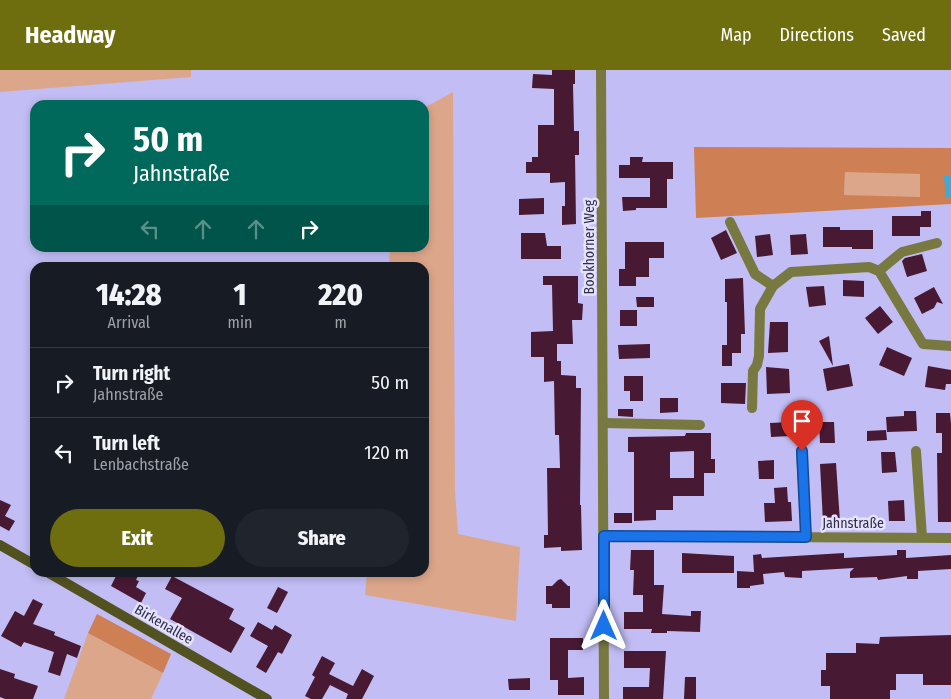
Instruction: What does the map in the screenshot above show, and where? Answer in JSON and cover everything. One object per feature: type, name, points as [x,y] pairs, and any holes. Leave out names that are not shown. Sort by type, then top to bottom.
[{"type":"street","name":"Bookhorner Weg","points":[[601,70],[604,699]]},
{"type":"street","points":[[730,222],[756,274],[773,286]]},
{"type":"street","points":[[879,272],[902,252],[937,244]]},
{"type":"street","points":[[752,408],[753,370],[757,365],[759,356],[760,309],[773,286],[791,272],[869,267],[879,272],[923,344],[951,346]]},
{"type":"street","points":[[604,423],[700,425]]},
{"type":"street","points":[[802,451],[806,537]]},
{"type":"street","points":[[916,451],[922,538]]},
{"type":"street","name":"Jahnstraße","points":[[604,536],[951,538]]},
{"type":"street","points":[[0,545],[30,562]]},
{"type":"street","name":"Birkenallee","points":[[56,577],[267,699]]},
{"type":"shaded area","points":[[0,70],[191,70],[191,77],[0,92]]},
{"type":"shaded area","points":[[453,92],[455,491],[458,534],[520,547],[516,621],[365,595],[367,577],[429,577],[429,262],[389,262],[390,252],[429,252],[429,105]]},
{"type":"shaded area","points":[[694,147],[951,148],[951,204],[696,218]],"holes":[[[845,172],[920,174],[920,197],[844,195]]]},
{"type":"shaded area","points":[[845,171],[921,174],[920,198],[844,195]]},
{"type":"shaded area","points":[[97,614],[171,654],[163,673],[88,633]]},
{"type":"shaded area","points":[[88,633],[163,673],[151,699],[64,699]]},
{"type":"water","points":[[944,176],[951,176],[951,197],[946,197]]},
{"type":"building","points":[[552,70],[575,70],[575,84],[573,84],[574,131],[579,131],[579,155],[575,155],[576,224],[562,225],[562,206],[565,206],[565,182],[550,183],[550,173],[526,173],[526,162],[532,162],[532,157],[538,157],[538,125],[554,125],[554,89],[532,88],[533,74],[552,75]]},
{"type":"building","points":[[630,157],[643,157],[642,162],[673,162],[673,179],[667,179],[667,208],[636,208],[636,210],[623,211],[622,197],[650,197],[650,178],[619,178],[619,165],[630,165]]},
{"type":"building","points":[[544,198],[544,214],[519,215],[519,199]]},
{"type":"building","points":[[921,211],[931,211],[931,227],[920,227],[920,236],[892,236],[892,216],[921,216]]},
{"type":"building","points":[[823,227],[840,227],[840,230],[873,230],[873,249],[823,247]]},
{"type":"building","points":[[726,230],[737,253],[721,260],[711,238]]},
{"type":"building","points":[[521,233],[545,233],[547,246],[561,246],[561,259],[521,259]]},
{"type":"building","points":[[770,234],[773,255],[757,257],[755,236]]},
{"type":"building","points":[[806,234],[808,254],[791,255],[790,235]]},
{"type":"building","points":[[625,242],[664,242],[664,258],[649,258],[649,277],[636,277],[636,286],[619,286],[619,269],[625,269]]},
{"type":"building","points":[[922,254],[927,271],[907,277],[902,261],[905,258]]},
{"type":"building","points":[[543,276],[578,276],[578,303],[583,304],[582,320],[572,320],[573,344],[557,344],[557,361],[561,361],[561,375],[576,376],[576,388],[581,388],[580,505],[582,550],[561,551],[561,547],[544,548],[544,535],[548,535],[547,468],[560,468],[559,435],[555,435],[554,381],[544,382],[544,357],[531,357],[531,332],[553,331],[552,285],[543,285]]},
{"type":"building","points":[[743,278],[745,334],[741,334],[741,353],[732,353],[732,366],[722,366],[722,345],[727,345],[725,279]]},
{"type":"building","points":[[843,280],[864,281],[864,297],[843,296]]},
{"type":"building","points":[[824,286],[826,305],[809,307],[806,287]]},
{"type":"building","points":[[934,287],[943,304],[937,302],[934,308],[922,314],[914,298]]},
{"type":"building","points":[[636,297],[654,297],[654,307],[637,307]]},
{"type":"building","points":[[880,306],[893,322],[878,334],[865,318]]},
{"type":"building","points":[[620,310],[637,310],[637,326],[620,326]]},
{"type":"building","points":[[770,322],[788,322],[788,352],[768,353]]},
{"type":"building","points":[[829,336],[833,366],[819,341]]},
{"type":"building","points":[[650,344],[650,358],[619,359],[618,345]]},
{"type":"building","points":[[887,347],[912,358],[904,376],[879,365]]},
{"type":"building","points":[[849,364],[853,386],[827,391],[823,369]]},
{"type":"building","points":[[928,366],[951,370],[951,384],[946,384],[945,390],[925,387]]},
{"type":"building","points":[[766,367],[789,369],[790,393],[767,394]]},
{"type":"building","points":[[624,376],[643,376],[643,401],[630,401],[630,391],[624,391]]},
{"type":"building","points":[[721,383],[746,383],[745,404],[721,403]]},
{"type":"building","points":[[660,398],[678,398],[678,412],[660,413]]},
{"type":"building","points":[[618,409],[633,409],[633,417],[618,416]]},
{"type":"building","points":[[904,411],[916,411],[917,431],[887,432],[886,417],[904,416]]},
{"type":"building","points":[[936,413],[950,413],[951,522],[938,522],[937,453],[942,453],[942,433],[936,433]]},
{"type":"building","points":[[790,422],[791,436],[771,437],[770,423]]},
{"type":"building","points":[[819,422],[834,422],[835,443],[820,443]]},
{"type":"building","points":[[886,430],[887,440],[867,441],[867,431]]},
{"type":"building","points":[[686,433],[711,433],[711,459],[715,459],[715,473],[704,473],[704,496],[673,496],[673,510],[656,510],[656,520],[634,521],[634,452],[628,452],[628,437],[685,436]],"holes":[[[694,451],[694,478],[670,478],[670,452]]]},
{"type":"building","points":[[881,452],[895,452],[897,472],[882,473]]},
{"type":"building","points":[[774,460],[774,479],[759,479],[758,461]]},
{"type":"building","points":[[836,463],[840,522],[823,522],[820,464]]},
{"type":"building","points":[[787,487],[788,502],[791,502],[792,521],[765,522],[764,503],[775,503],[774,488]]},
{"type":"building","points":[[0,500],[11,505],[5,516],[15,521],[9,531],[0,526]]},
{"type":"building","points":[[904,500],[905,521],[889,521],[888,501]]},
{"type":"building","points":[[614,513],[632,513],[632,523],[614,523]]},
{"type":"building","points":[[631,550],[654,550],[654,585],[664,585],[662,614],[691,616],[691,611],[701,611],[700,632],[667,631],[667,633],[651,633],[652,629],[624,629],[624,612],[643,612],[643,595],[633,595],[634,570],[630,570]]},
{"type":"building","points":[[897,550],[906,550],[906,558],[951,555],[951,569],[918,571],[918,579],[907,579],[907,576],[878,580],[877,577],[850,578],[850,572],[854,568],[802,571],[802,578],[785,577],[784,572],[763,574],[764,584],[750,586],[750,588],[737,588],[737,571],[754,572],[753,555],[761,554],[762,558],[844,553],[844,558],[897,555]]},
{"type":"building","points":[[682,553],[734,556],[734,573],[682,573]]},
{"type":"building","points":[[116,577],[138,577],[136,580],[139,581],[136,587],[146,593],[141,603],[111,586]]},
{"type":"building","points":[[171,577],[174,577],[234,609],[229,619],[245,628],[231,653],[170,619],[182,598],[165,589]]},
{"type":"building","points":[[561,579],[570,586],[570,608],[552,608],[552,604],[546,604],[546,586],[552,586]]},
{"type":"building","points":[[278,587],[288,592],[277,613],[267,608]]},
{"type":"building","points":[[33,599],[43,604],[33,624],[55,632],[54,635],[81,646],[77,658],[67,654],[60,676],[48,672],[54,652],[24,642],[21,647],[1,636],[15,611],[24,616]]},
{"type":"building","points":[[258,622],[272,630],[275,625],[292,635],[282,654],[278,652],[266,673],[256,667],[268,646],[250,636]]},
{"type":"building","points":[[951,635],[951,685],[923,685],[923,674],[896,674],[896,690],[890,690],[890,699],[830,699],[830,686],[821,686],[821,670],[826,670],[826,653],[856,653],[856,643],[879,644],[880,637]]},
{"type":"building","points":[[550,638],[583,638],[583,650],[568,650],[568,678],[584,677],[584,695],[558,695],[558,680],[550,680]]},
{"type":"building","points":[[624,651],[666,651],[663,699],[623,699],[623,687],[649,687],[650,668],[624,668]]},
{"type":"building","points":[[322,656],[335,663],[329,674],[353,686],[362,669],[374,676],[362,699],[346,699],[348,694],[330,685],[322,699],[311,699],[305,696],[315,677],[312,675]]},
{"type":"building","points":[[0,669],[15,674],[14,678],[38,686],[33,699],[5,699],[0,697]]},
{"type":"building","points":[[685,677],[696,677],[696,699],[684,699]]},
{"type":"building","points":[[530,678],[530,690],[509,690],[508,679]]},
{"type":"route","points":[[604,626],[604,536],[806,537],[802,451]]}]
